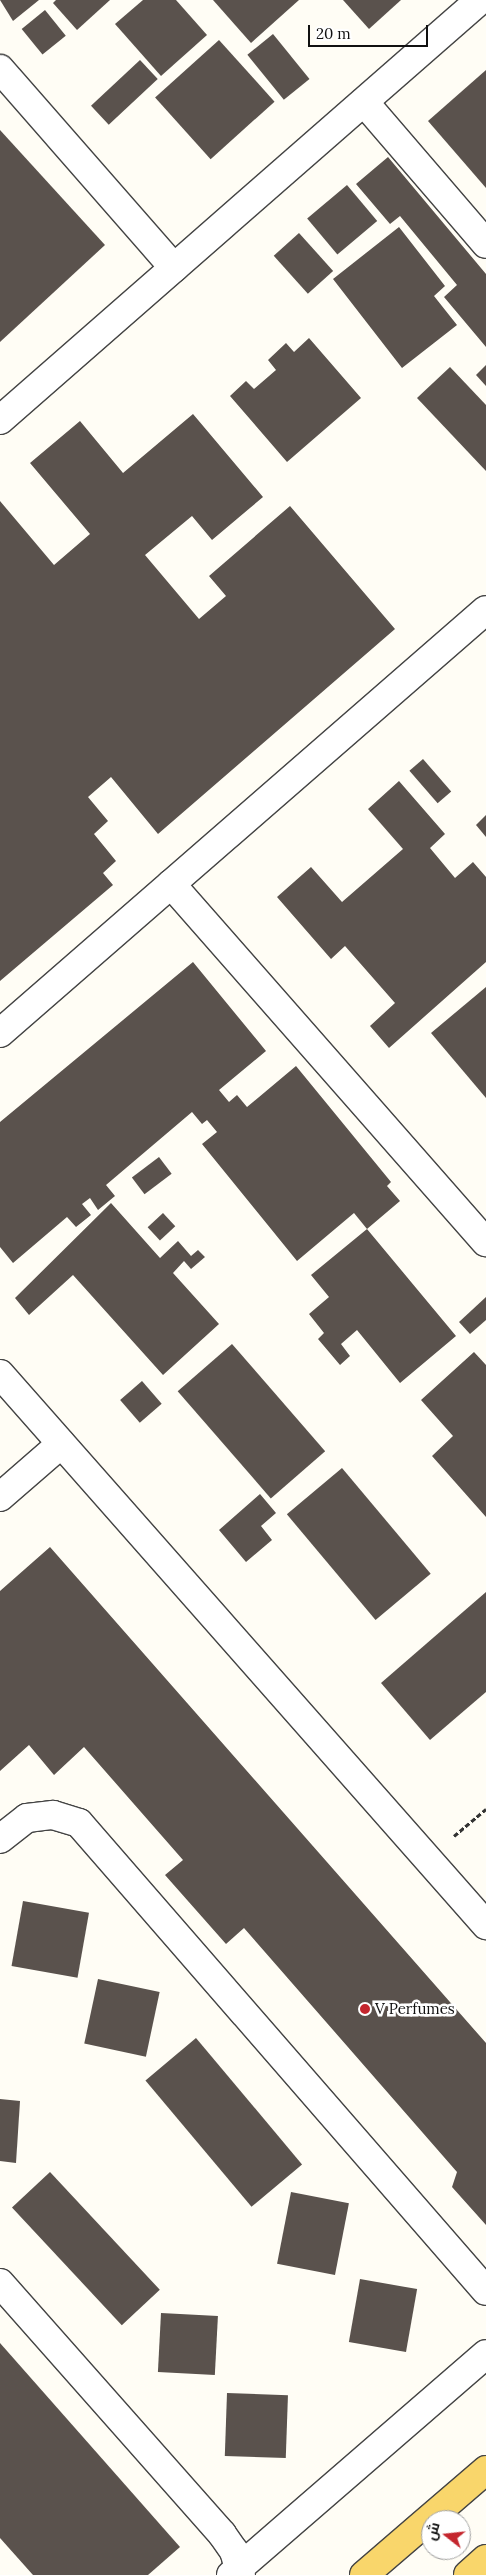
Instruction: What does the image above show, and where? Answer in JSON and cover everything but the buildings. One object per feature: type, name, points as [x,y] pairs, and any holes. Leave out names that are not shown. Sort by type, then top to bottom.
[{"type":"main road","points":[[364,2575],[486,2470]]},
{"type":"main road","points":[[468,2575],[486,2559]]},
{"type":"street","points":[[0,420],[480,0]]},
{"type":"street","points":[[0,70],[174,268]]},
{"type":"street","points":[[364,102],[486,244]]},
{"type":"street","points":[[0,1033],[486,610]]},
{"type":"street","points":[[171,884],[486,1242]]},
{"type":"street","points":[[0,1374],[486,1925]]},
{"type":"street","points":[[0,1497],[61,1444]]},
{"type":"street","points":[[0,1839],[27,1818],[53,1815],[79,1823],[486,2291]]},
{"type":"street","points":[[0,2283],[222,2534],[237,2572],[486,2354]]},
{"type":"path","points":[[427,1859],[486,1809]]},
{"type":"place","name":"V Perfumes","points":[[365,2009]]}]
